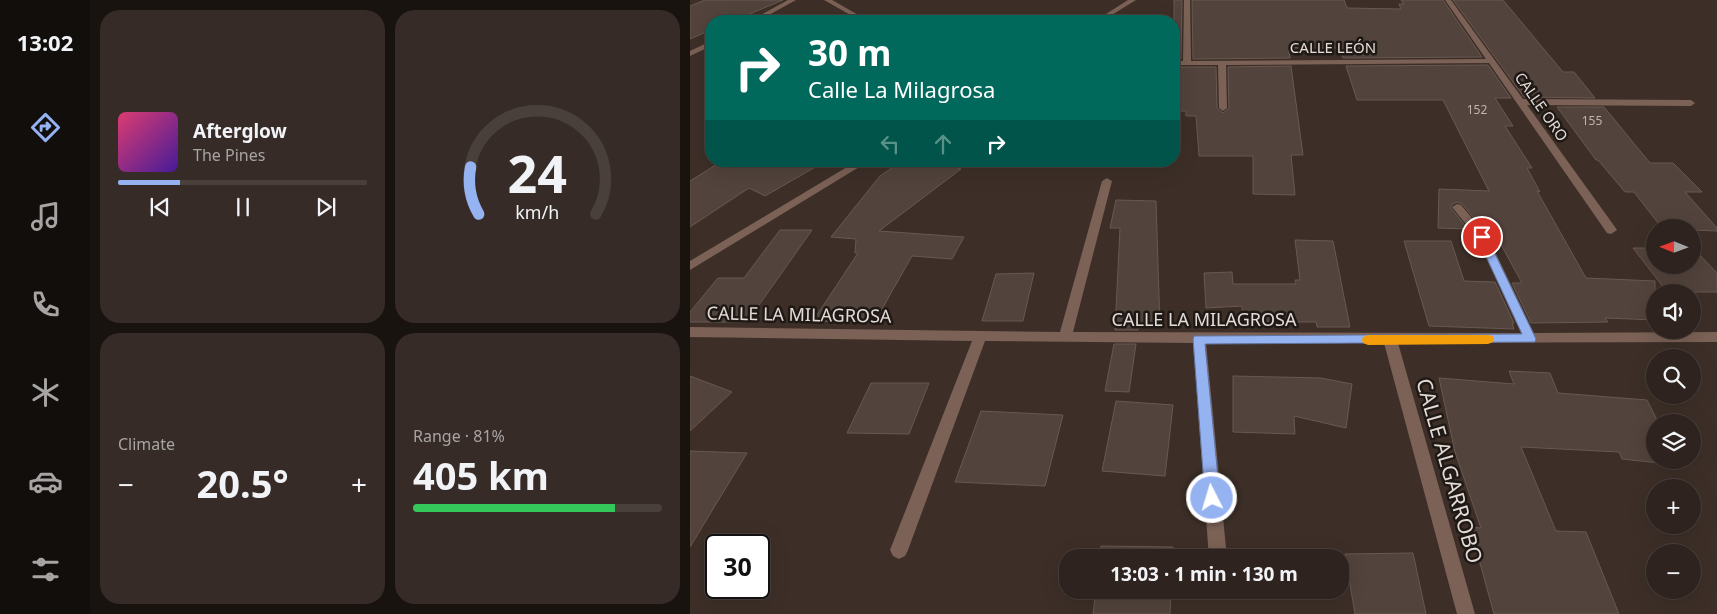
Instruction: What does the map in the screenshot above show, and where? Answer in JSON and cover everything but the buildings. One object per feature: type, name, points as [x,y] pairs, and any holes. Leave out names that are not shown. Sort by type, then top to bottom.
[{"type":"street","points":[[764,15],[793,0]]},
{"type":"street","points":[[827,0],[855,15]]},
{"type":"street","points":[[1108,15],[1133,0]]},
{"type":"street","points":[[1187,62],[1188,0]]},
{"type":"street","name":"CALLE ORO","points":[[1448,0],[1611,230]]},
{"type":"street","points":[[690,54],[705,46]]},
{"type":"street","name":"CALLE LEÓN","points":[[1180,62],[1492,61]]},
{"type":"street","points":[[1222,62],[1223,108]]},
{"type":"street","points":[[1521,102],[1691,103]]},
{"type":"street","points":[[690,266],[854,167]]},
{"type":"street","points":[[1065,338],[1108,181]]},
{"type":"street","points":[[1457,207],[1482,237],[1530,339]]},
{"type":"street","name":"CALLE LA MILAGROSA","points":[[690,332],[1065,338],[1390,340],[1717,337]]},
{"type":"street","points":[[899,550],[980,337]]},
{"type":"street","points":[[1199,339],[1217,549]]},
{"type":"street","name":"CALLE ALGARROBO","points":[[1390,340],[1466,614]]},
{"type":"slow traffic","points":[[1368,340],[1488,339]]},
{"type":"route","points":[[1212,498],[1199,339],[1530,339],[1482,237]]}]
